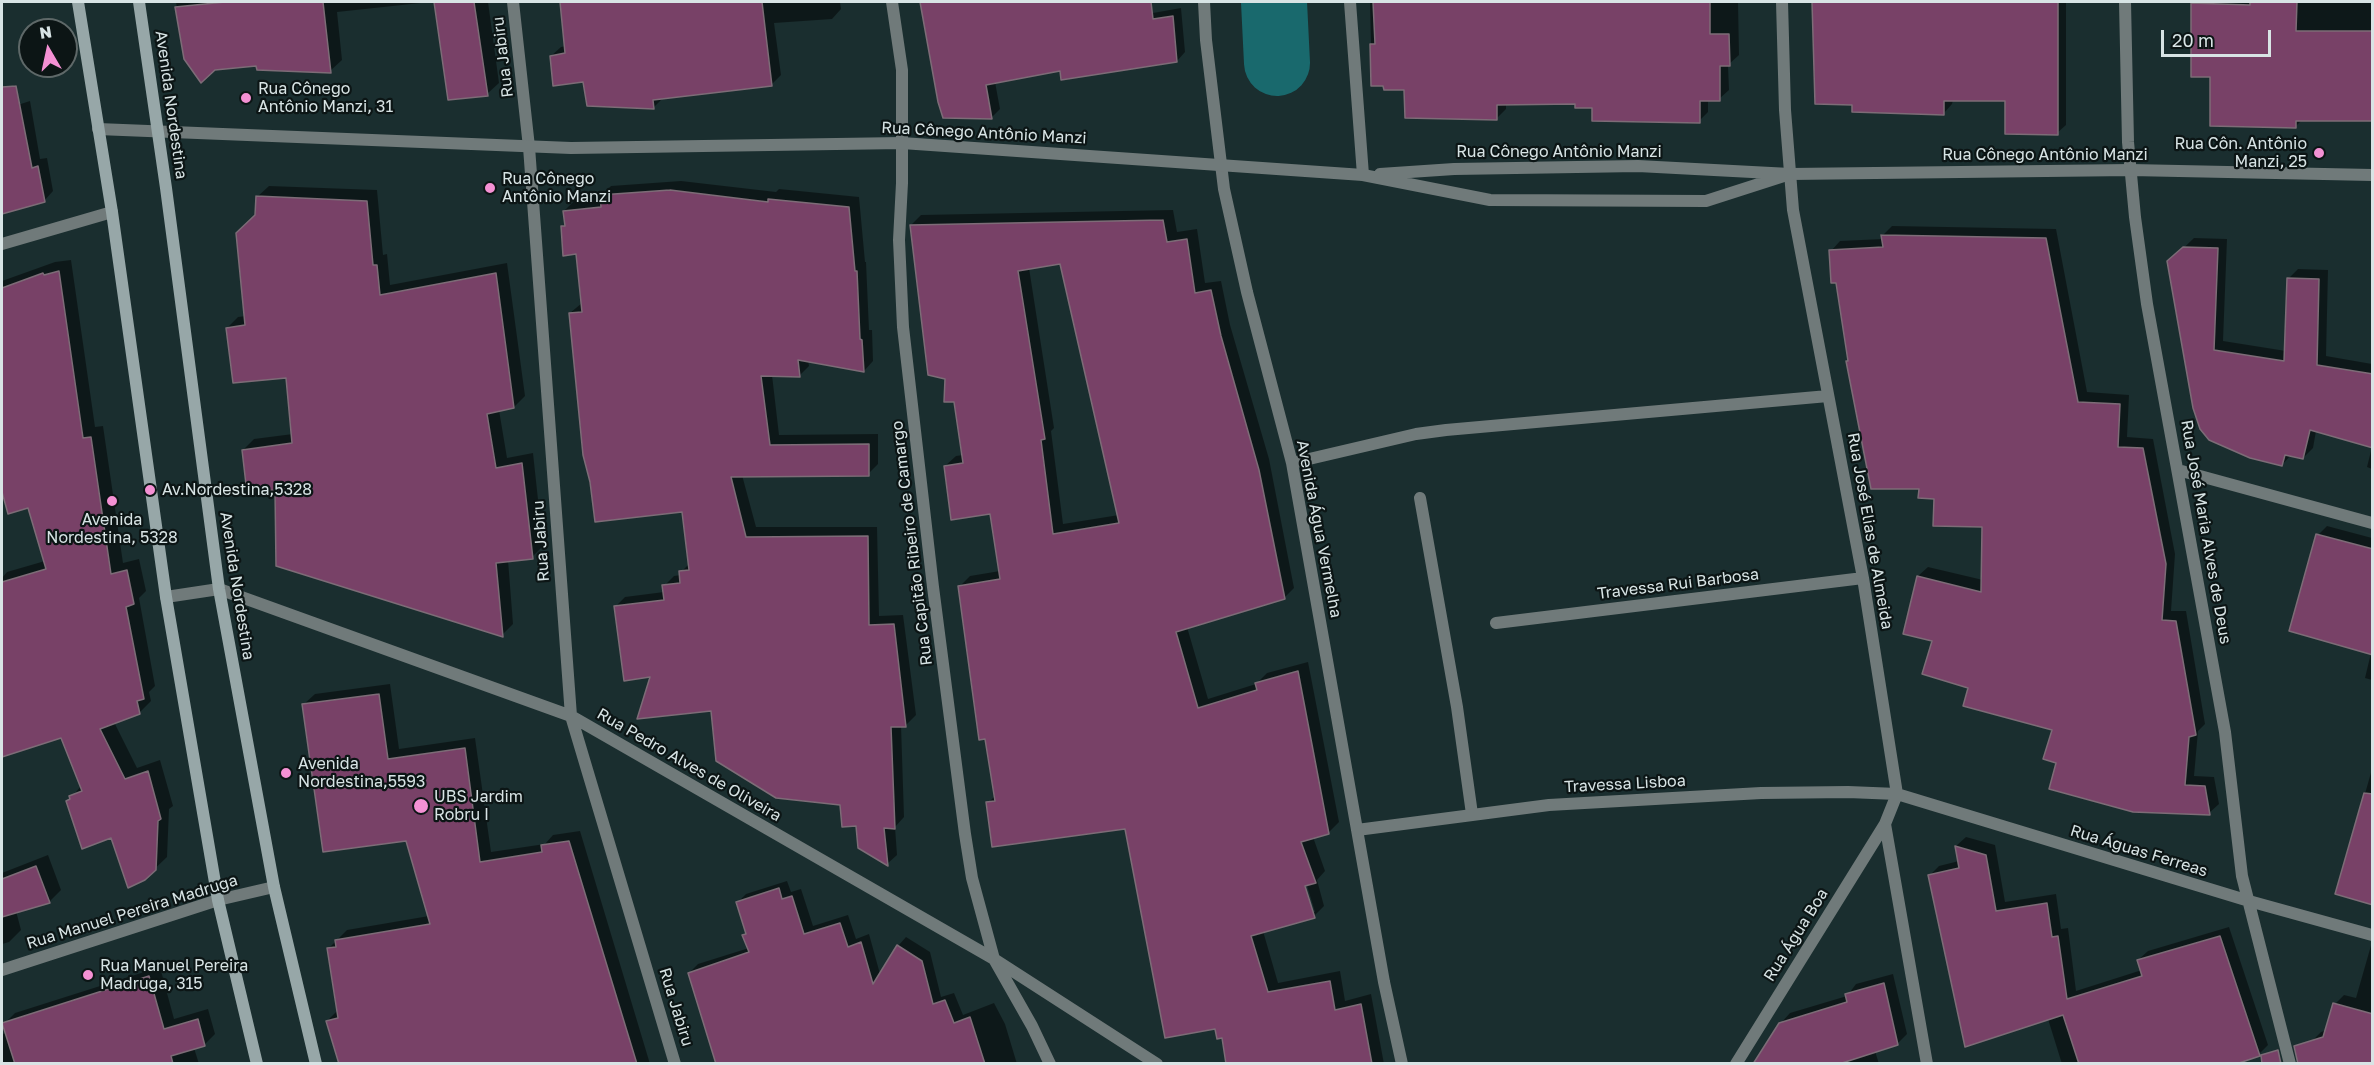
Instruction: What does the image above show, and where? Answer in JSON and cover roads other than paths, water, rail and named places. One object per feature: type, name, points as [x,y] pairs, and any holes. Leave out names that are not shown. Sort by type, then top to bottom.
[{"type":"main road","points":[[78,2],[112,212],[166,597],[218,900],[257,1064]]},
{"type":"main road","name":"Avenida Nordestina","points":[[139,2],[159,131],[219,589],[274,887],[316,1064]]},
{"type":"street","name":"Rua Jabiru","points":[[513,2],[529,147],[571,716],[675,1064]]},
{"type":"street","name":"Rua Capitão Ribeiro de Camargo","points":[[892,2],[902,70],[899,240],[903,327],[964,834],[972,878],[994,959],[1032,1026],[1050,1064]]},
{"type":"street","name":"Avenida Água Vermelha","points":[[1204,2],[1220,164],[1246,292],[1292,463],[1384,982],[1402,1064]]},
{"type":"street","points":[[1350,2],[1363,175]]},
{"type":"street","name":"Rua José Elias de Almeida","points":[[1782,2],[1785,110],[1792,210],[1863,578],[1897,794]]},
{"type":"street","name":"Rua José Maria Alves de Deus","points":[[2125,2],[2128,142],[2147,304],[2225,732],[2242,876],[2290,1064]]},
{"type":"street","name":"Rua Cônego Antônio Manzi","points":[[98,129],[529,147],[902,143],[1363,175],[1490,200],[1706,201],[1790,174]]},
{"type":"street","name":"Rua Cônego Antônio Manzi","points":[[1363,175],[1454,169],[1638,166],[1790,174],[2131,170],[2373,175]]},
{"type":"street","points":[[2,244],[112,212]]},
{"type":"street","points":[[1292,463],[1416,434],[1446,430],[1828,396]]},
{"type":"street","points":[[2178,470],[2373,523]]},
{"type":"street","points":[[1420,498],[1457,707],[1472,814]]},
{"type":"street","name":"Travessa Rui Barbosa","points":[[1496,623],[1863,578]]},
{"type":"street","name":"Rua Pedro Alves de Oliveira","points":[[166,597],[219,589],[571,716],[994,959],[1157,1064]]},
{"type":"street","name":"Travessa Lisboa","points":[[1357,830],[1549,805],[1749,794],[1848,792],[1897,794]]},
{"type":"street","points":[[1897,794],[1885,824],[1927,1064]]},
{"type":"street","name":"Rua Águas Ferreas","points":[[1897,794],[2249,901],[2373,935]]},
{"type":"street","name":"Rua Água Boa","points":[[1736,1064],[1885,824]]},
{"type":"street","name":"Rua Manuel Pereira Madruga","points":[[2,970],[218,900],[274,887]]},
{"type":"waterway","points":[[1274,2],[1277,63]]},
{"type":"place","name":"Rua Cônego Antônio Manzi, 31","points":[[246,98]]},
{"type":"place","name":"Rua Côn. Antônio Manzi, 25","points":[[2319,153]]},
{"type":"place","name":"Rua Cônego Antônio Manzi","points":[[490,188]]},
{"type":"place","name":"Av.Nordestina,5328","points":[[150,490]]},
{"type":"place","name":"Avenida Nordestina, 5328","points":[[112,501]]},
{"type":"place","name":"Avenida Nordestina,5593","points":[[286,773]]},
{"type":"place","name":"UBS Jardim Robru I","points":[[421,806]]},
{"type":"place","name":"Rua Manuel Pereira Madruga, 315","points":[[88,975]]}]
